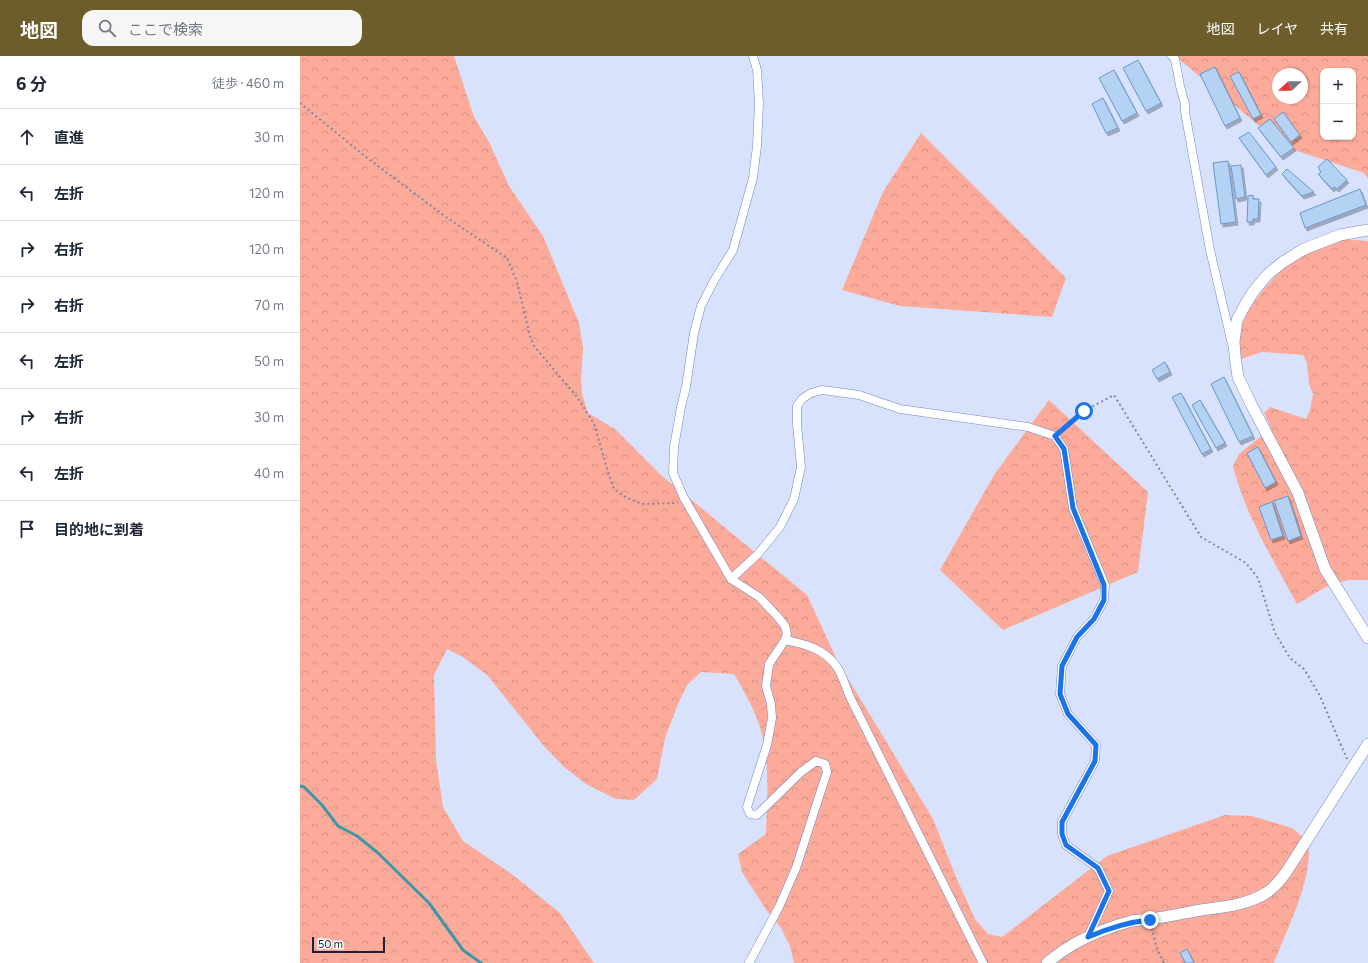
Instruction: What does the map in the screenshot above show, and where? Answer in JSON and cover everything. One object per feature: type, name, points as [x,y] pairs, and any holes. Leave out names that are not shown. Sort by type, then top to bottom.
[{"type":"street","points":[[749,963],[779,907],[796,868],[827,772],[825,764],[816,761],[801,772],[757,815],[750,814],[748,807],[767,745],[772,718],[771,704],[766,686],[769,664],[785,640],[787,634],[778,617],[759,597],[731,578],[687,503],[673,472],[674,448],[686,387],[694,333],[701,306],[715,279],[733,250],[753,178],[757,146],[759,103],[757,70],[753,56]]},
{"type":"street","points":[[1172,56],[1175,59],[1185,104],[1185,112],[1210,250],[1235,356]]},
{"type":"street","points":[[1368,230],[1340,235],[1304,249],[1283,262],[1268,275],[1249,298],[1237,320],[1234,341],[1238,378],[1298,493],[1325,569],[1368,638]]},
{"type":"street","points":[[731,578],[758,554],[780,527],[794,499],[801,467],[797,406],[802,399],[811,392],[822,390],[859,395],[900,409],[1028,427],[1055,436],[1064,449],[1073,508],[1104,585],[1104,600],[1094,619],[1077,637],[1062,666],[1060,694],[1068,714],[1096,745],[1095,761],[1062,822],[1062,834],[1066,845],[1098,868],[1109,891],[1088,937]]},
{"type":"street","points":[[785,640],[815,648],[826,654],[837,667],[851,699],[983,963]]},
{"type":"street","points":[[1047,963],[1068,948],[1111,927],[1133,921],[1150,920],[1250,901],[1265,893],[1278,883],[1287,871],[1368,744]]},
{"type":"path","points":[[300,103],[366,157],[446,216],[507,258],[517,282],[530,336],[534,346],[578,397],[594,424],[614,489],[627,498],[642,504],[687,503]]},
{"type":"path","points":[[1055,436],[1084,411],[1114,395],[1201,537],[1246,564],[1258,578],[1275,632],[1290,658],[1304,669],[1320,696],[1352,770]]},
{"type":"path","points":[[1150,920],[1156,946],[1164,963]]},
{"type":"green space","points":[[300,56],[454,56],[474,117],[489,142],[509,186],[543,236],[579,323],[583,348],[581,381],[582,394],[588,413],[615,429],[661,475],[807,595],[838,662],[933,819],[956,877],[975,919],[988,934],[1002,937],[1107,856],[1225,815],[1252,816],[1292,828],[1308,841],[1309,855],[1303,887],[1274,963],[794,963],[790,946],[781,928],[767,911],[742,872],[738,854],[766,834],[767,784],[765,747],[760,727],[750,703],[734,674],[701,672],[687,685],[665,738],[657,779],[634,800],[616,799],[586,784],[563,766],[543,745],[488,676],[463,657],[447,649],[434,675],[436,760],[443,807],[463,841],[513,875],[560,913],[594,963],[300,963]]},
{"type":"green space","points":[[1175,56],[1368,56],[1368,179],[1364,173],[1291,149],[1256,123]]},
{"type":"green space","points":[[921,133],[1066,278],[1052,317],[900,306],[842,290],[883,192]]},
{"type":"green space","points":[[1343,239],[1368,241],[1368,580],[1349,580],[1331,584],[1297,604],[1252,519],[1238,484],[1233,466],[1239,454],[1271,428],[1264,413],[1270,407],[1306,419],[1310,410],[1313,394],[1309,384],[1307,363],[1303,355],[1262,352],[1241,359],[1238,346],[1240,331],[1246,316],[1255,301],[1277,275],[1289,264],[1300,257]]},
{"type":"green space","points":[[1049,400],[1148,492],[1138,572],[1003,630],[940,570],[994,475]]},
{"type":"building","points":[[1138,60],[1161,103],[1146,111],[1123,68]]},
{"type":"building","points":[[1215,67],[1240,118],[1225,126],[1200,74]]},
{"type":"building","points":[[1114,70],[1137,113],[1122,121],[1099,78]]},
{"type":"building","points":[[1239,72],[1261,115],[1253,119],[1230,76]]},
{"type":"building","points":[[1103,98],[1118,128],[1106,133],[1092,104]]},
{"type":"building","points":[[1283,112],[1300,135],[1291,142],[1274,119]]},
{"type":"building","points":[[1270,119],[1294,148],[1281,157],[1258,128]]},
{"type":"building","points":[[1249,132],[1276,167],[1266,175],[1239,138]]},
{"type":"building","points":[[1327,159],[1347,180],[1337,189],[1334,187],[1332,189],[1318,174],[1321,172],[1318,167]]},
{"type":"building","points":[[1228,161],[1236,222],[1221,224],[1213,163]]},
{"type":"building","points":[[1241,165],[1245,197],[1236,199],[1231,166]]},
{"type":"building","points":[[1287,169],[1314,192],[1302,196],[1282,174]]},
{"type":"building","points":[[1360,189],[1366,205],[1305,228],[1300,213]]},
{"type":"building","points":[[1253,195],[1253,199],[1259,199],[1258,219],[1253,219],[1252,222],[1247,222],[1248,196]]},
{"type":"building","points":[[1165,362],[1170,372],[1157,379],[1152,370]]},
{"type":"building","points":[[1224,377],[1253,436],[1239,442],[1211,384]]},
{"type":"building","points":[[1181,393],[1211,449],[1202,454],[1172,397]]},
{"type":"building","points":[[1200,400],[1225,443],[1216,448],[1192,405]]},
{"type":"building","points":[[1258,447],[1276,482],[1265,488],[1247,453]]},
{"type":"building","points":[[1288,496],[1301,536],[1288,541],[1274,501]]},
{"type":"building","points":[[1272,502],[1283,536],[1271,540],[1259,507]]},
{"type":"building","points":[[1187,949],[1194,963],[1183,963],[1185,962],[1180,953]]},
{"type":"waterway","points":[[300,786],[304,787],[322,805],[338,826],[357,836],[378,853],[429,903],[463,950],[481,963]]},
{"type":"route","points":[[1084,411],[1055,436],[1064,449],[1073,508],[1104,585],[1104,600],[1094,619],[1077,637],[1062,666],[1060,694],[1068,714],[1096,745],[1095,761],[1062,822],[1062,834],[1066,845],[1082,855],[1098,868],[1109,891],[1088,937],[1111,927],[1133,921],[1150,920]]}]
